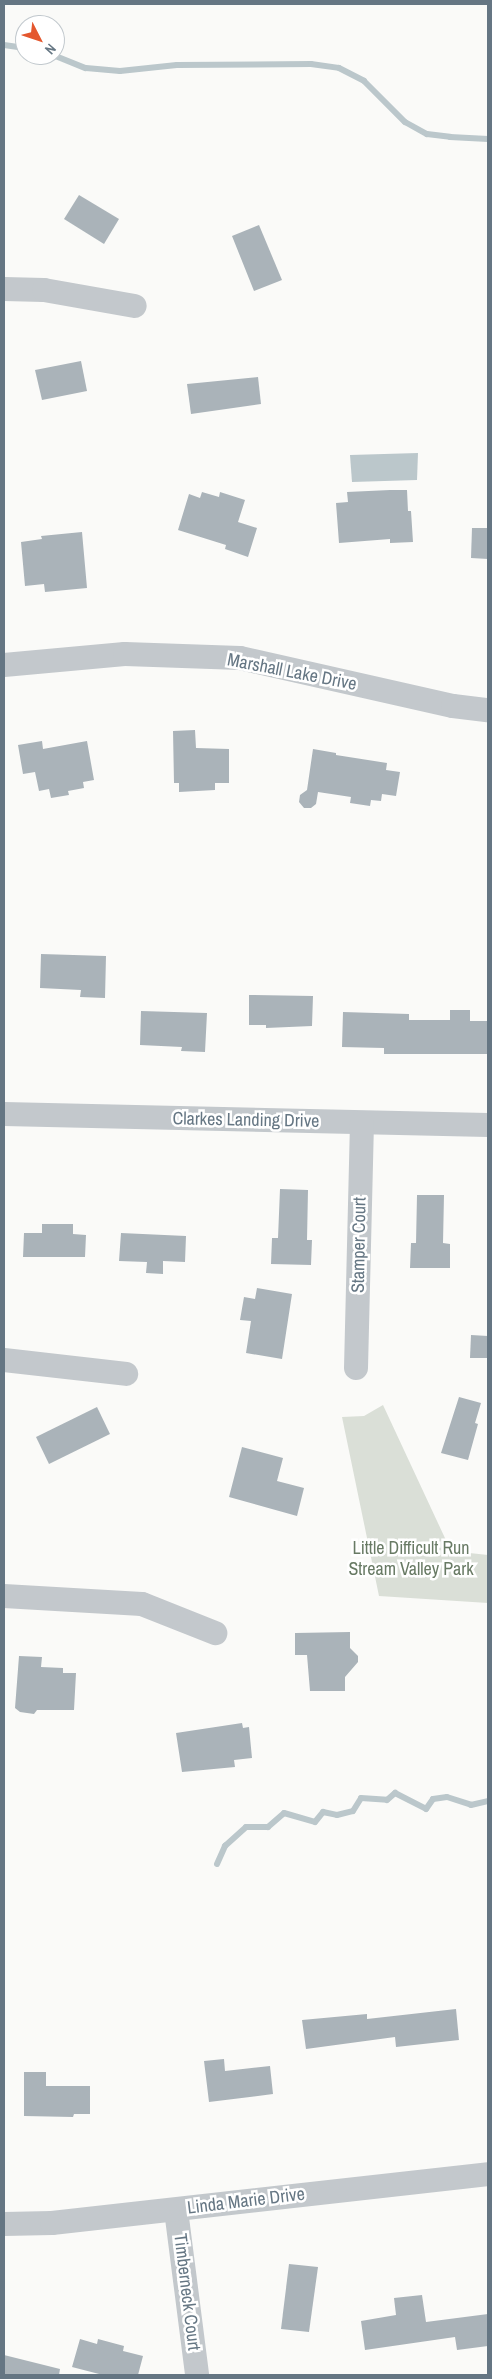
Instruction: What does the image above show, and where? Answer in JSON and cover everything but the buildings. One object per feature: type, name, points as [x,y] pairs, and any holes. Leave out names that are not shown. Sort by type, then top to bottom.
[{"type":"street","points":[[4,289],[44,290],[135,306]]},
{"type":"street","name":"Marshall Lake Drive","points":[[4,665],[125,654],[240,658],[453,706],[488,710]]},
{"type":"street","name":"Clarkes Landing Drive","points":[[4,1114],[488,1126]]},
{"type":"street","name":"Stamper Court","points":[[356,1368],[362,1123]]},
{"type":"street","points":[[4,1360],[126,1374]]},
{"type":"street","points":[[4,1596],[142,1604],[215,1633]]},
{"type":"street","name":"Linda Marie Drive","points":[[4,2224],[52,2223],[488,2174]]},
{"type":"street","name":"Timberneck Court","points":[[176,2210],[197,2375]]},
{"type":"green space","name":"Little Difficult Run Stream Valley Park","points":[[383,1405],[451,1551],[488,1555],[488,1603],[379,1596],[342,1417],[364,1416]]},
{"type":"shaded area","points":[[418,453],[417,480],[352,482],[350,455]]},
{"type":"waterway","points":[[4,45],[15,47]]},
{"type":"waterway","points":[[65,60],[86,68],[120,71],[177,65],[311,64],[339,68],[364,81],[405,122],[427,134],[488,139]]},
{"type":"waterway","points":[[217,1864],[225,1846],[246,1827],[268,1827],[284,1813],[315,1822],[323,1812],[337,1815],[353,1811],[361,1798],[387,1800],[395,1793],[426,1809],[433,1799],[447,1797],[471,1805],[488,1801]]}]
